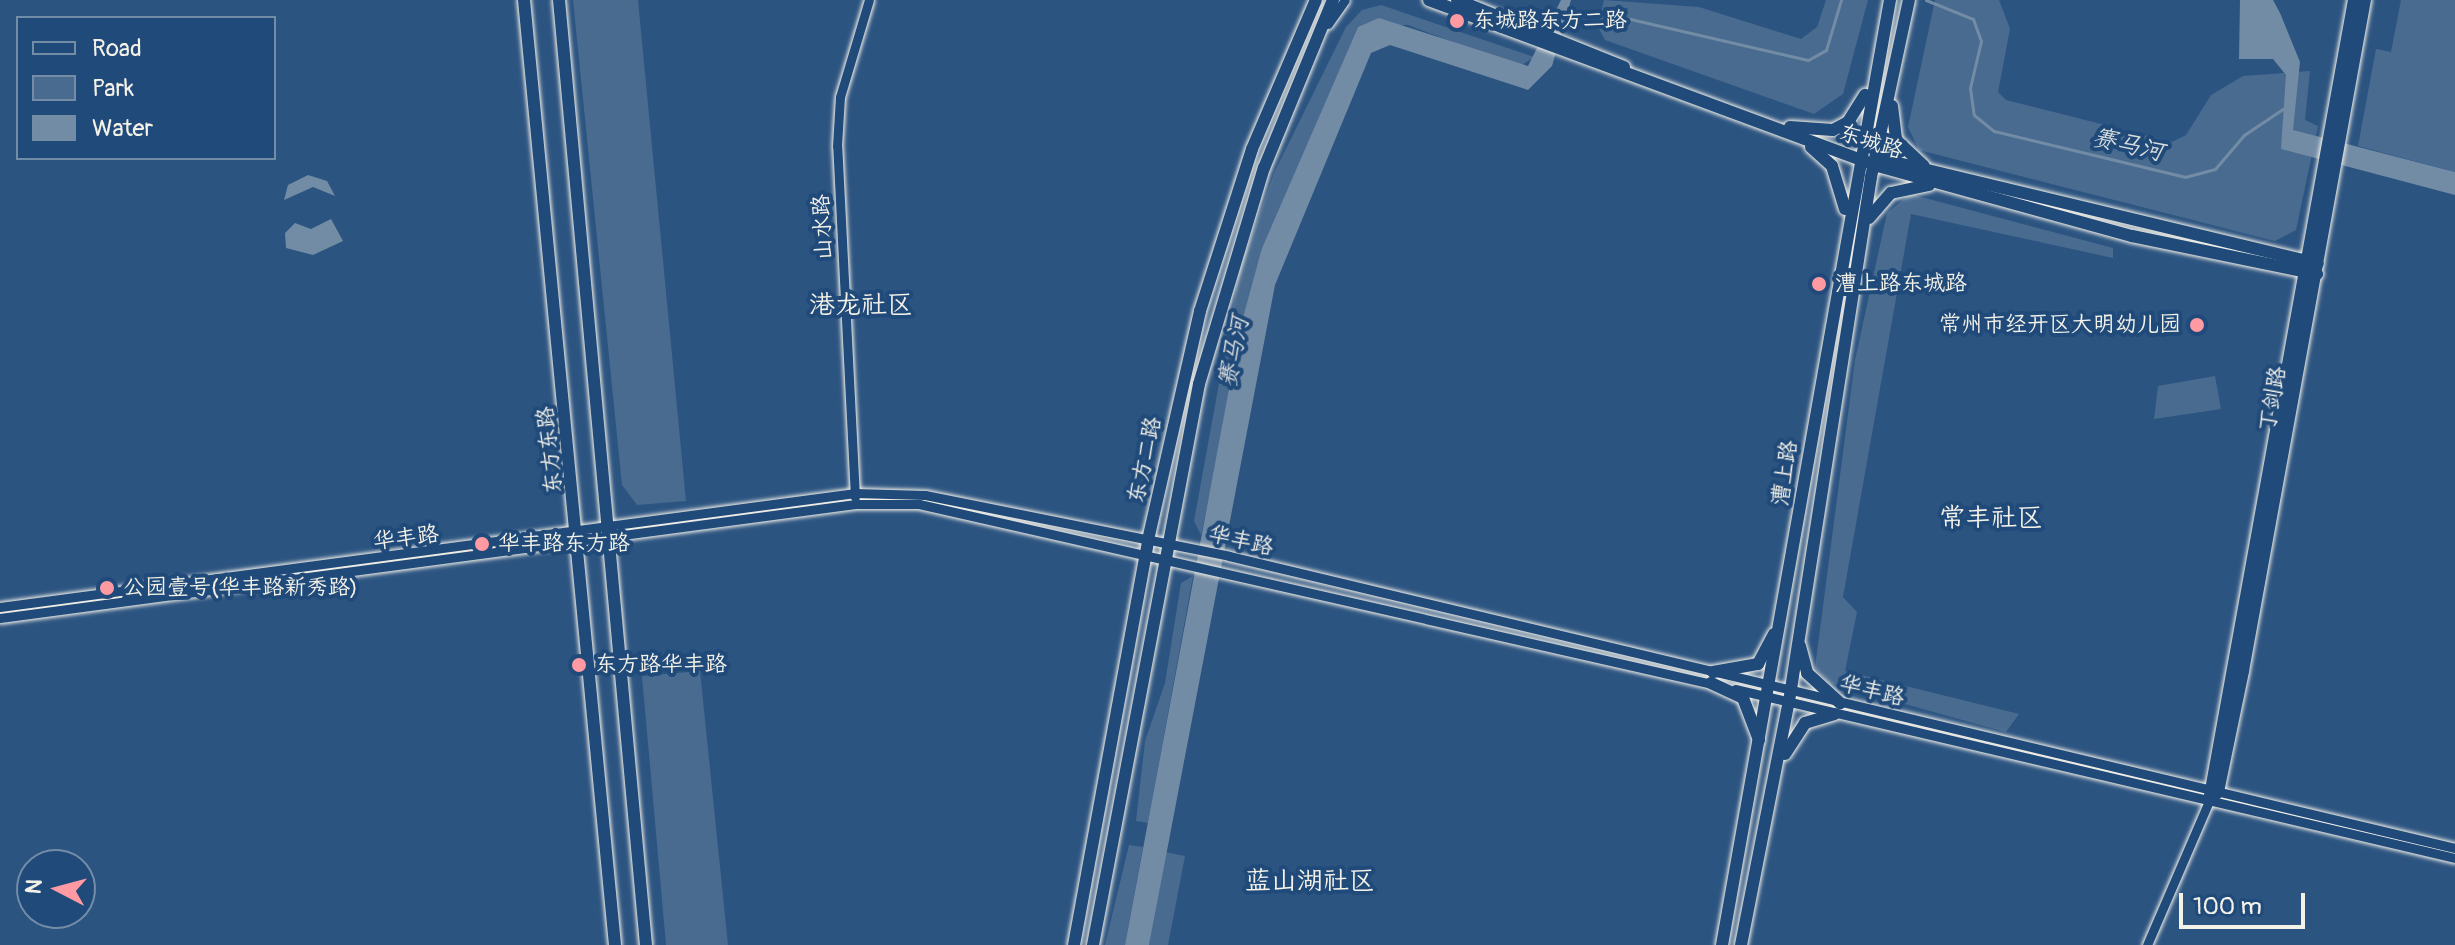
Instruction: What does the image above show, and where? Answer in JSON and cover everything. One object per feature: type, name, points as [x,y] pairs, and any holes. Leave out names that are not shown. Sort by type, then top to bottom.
[{"type":"main road","name":"东方东路","points":[[524,0],[579,540],[615,945]]},
{"type":"main road","points":[[559,0],[611,534],[646,945]]},
{"type":"main road","name":"东方二路","points":[[1074,945],[1147,546],[1219,242],[1316,0]]},
{"type":"main road","name":"东方二路","points":[[1093,945],[1164,549],[1233,260],[1333,0]]},
{"type":"main road","name":"东城路","points":[[1429,0],[1535,37],[1798,138],[1938,179],[2312,268]]},
{"type":"main road","name":"东城路","points":[[1457,0],[1535,37]]},
{"type":"main road","name":"丁剑路","points":[[2211,794],[2312,268],[2354,0]]},
{"type":"main road","name":"丁剑路","points":[[2331,141],[2365,0]]},
{"type":"main road","name":"漕上路","points":[[1722,945],[1773,684],[1846,224],[1889,3]]},
{"type":"main road","name":"漕上路","points":[[1741,945],[1791,689],[1874,161],[1907,6]]},
{"type":"main road","name":"东城路","points":[[1563,48],[1790,127],[1859,156]]},
{"type":"main road","points":[[1790,127],[1818,132],[1848,122],[1881,51]]},
{"type":"main road","points":[[1892,87],[1896,140],[1905,154],[1938,179]]},
{"type":"main road","points":[[1798,138],[1832,166],[1846,224]]},
{"type":"main road","points":[[1858,255],[1872,208],[1910,185],[1938,179]]},
{"type":"main road","points":[[1712,678],[1758,664],[1785,601]]},
{"type":"main road","points":[[1776,772],[1805,723],[1838,708],[1807,673],[1798,638]]},
{"type":"main road","points":[[1712,678],[1743,698],[1752,712],[1760,756]]},
{"type":"street","name":"山水路","points":[[855,504],[837,146],[840,97],[869,0]]},
{"type":"street","points":[[1308,24],[1309,0]]},
{"type":"street","points":[[1323,30],[1345,0]]},
{"type":"street","name":"华丰路","points":[[0,618],[579,540],[855,493],[963,500],[1147,546]]},
{"type":"street","name":"华丰路","points":[[611,534],[855,504],[962,508],[1164,549],[1194,548],[1712,678],[1770,699],[1838,708],[2455,848]]},
{"type":"street","name":"华丰路","points":[[0,607],[579,540]]},
{"type":"street","name":"华丰路","points":[[1164,549],[1192,562],[1712,678],[1773,684],[1838,708]]},
{"type":"street","name":"华丰路","points":[[2211,794],[2455,858]]},
{"type":"street","name":"丁剑路","points":[[2147,945],[2211,794]]},
{"type":"green space","points":[[573,0],[638,0],[686,501],[637,505],[622,485]]},
{"type":"green space","points":[[1604,0],[1699,7],[1801,39],[1817,27],[1826,0],[1868,0],[1843,94],[1814,114],[1605,40],[1598,27]]},
{"type":"green space","points":[[1935,0],[1999,0],[2010,29],[1998,92],[2006,100],[2172,142],[2186,135],[2211,95],[2243,76],[2310,71],[2305,120],[2318,126],[2296,230],[2275,241],[1919,150],[1908,127]]},
{"type":"green space","points":[[2401,0],[2455,0],[2455,172],[2358,146],[2376,49],[2391,52]]},
{"type":"green space","points":[[1381,5],[1534,57],[1519,67],[1408,25],[1358,27],[1262,248],[1201,535],[1194,521],[1240,268],[1275,171],[1346,27],[1362,10]]},
{"type":"green space","points":[[1910,194],[2113,248],[2113,258],[1911,214],[1843,597],[1857,612],[1845,671],[2019,714],[2006,732],[1829,683],[1815,668],[1855,360],[1887,213]]},
{"type":"green space","points":[[2215,376],[2221,409],[2154,419],[2158,386]]},
{"type":"green space","points":[[1193,576],[1148,823],[1136,821],[1145,741],[1165,683],[1181,583]]},
{"type":"green space","points":[[700,671],[728,945],[666,945],[642,676]]},
{"type":"green space","points":[[1129,845],[1143,847],[1125,945],[1105,945]]},
{"type":"green space","points":[[1166,852],[1185,856],[1168,945],[1149,945]]},
{"type":"water","points":[[1561,0],[1571,0],[1552,66],[1528,90],[1390,45],[1371,53],[1275,285],[1149,945],[1125,945],[1241,325],[1262,248],[1358,27],[1379,18],[1528,66]]},
{"type":"water","points":[[2240,0],[2273,0],[2300,62],[2293,130],[2455,172],[2455,195],[2281,149],[2286,75],[2273,59],[2239,59]]},
{"type":"water","points":[[308,175],[327,181],[335,196],[313,187],[284,200],[288,185]]},
{"type":"water","points":[[331,219],[343,241],[313,255],[286,248],[285,233],[295,223],[311,229]]},
{"type":"waterway","name":"赛马河","points":[[1613,15],[1808,60],[1826,50],[1841,0]]},
{"type":"waterway","name":"赛马河","points":[[1926,0],[1973,19],[1981,41],[1970,88],[1974,115],[1994,131],[2185,177],[2215,169],[2244,135],[2284,108]]},
{"type":"place","name":"东城路东方二路","points":[[1457,21]]},
{"type":"place","name":"漕上路东城路","points":[[1819,284]]},
{"type":"place","name":"常州市经开区大明幼儿园","points":[[2197,325]]},
{"type":"place","name":"华丰路东方路","points":[[482,544]]},
{"type":"place","name":"公园壹号(华丰路新秀路)","points":[[107,588]]},
{"type":"place","name":"东方路华丰路","points":[[579,665]]},
{"type":"district","name":"港龙社区","points":[[861,306]]},
{"type":"district","name":"常丰社区","points":[[1991,519]]},
{"type":"district","name":"蓝山湖社区","points":[[1310,882]]}]
